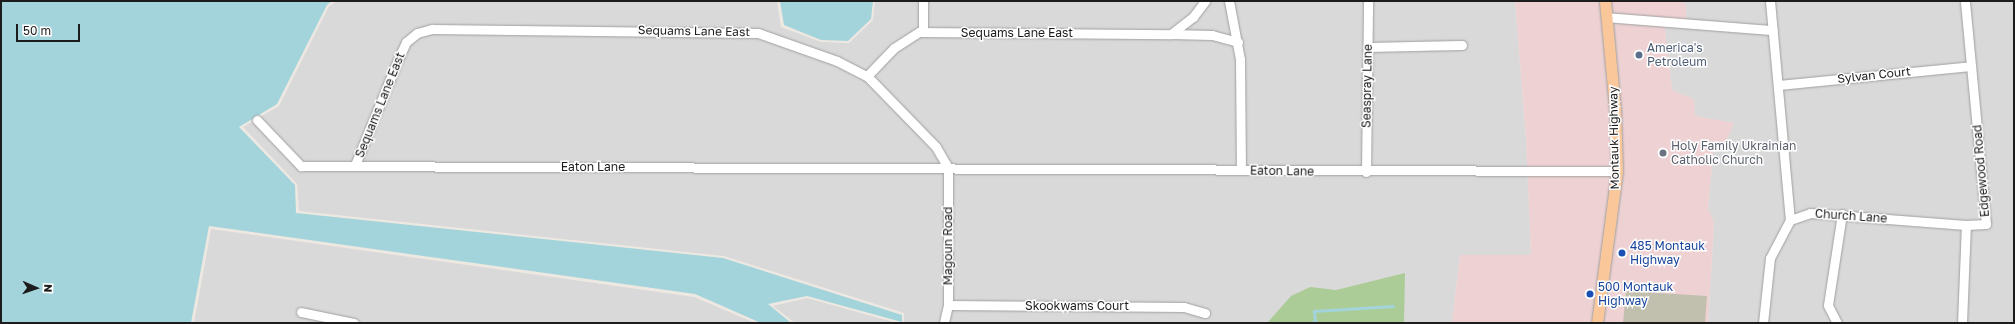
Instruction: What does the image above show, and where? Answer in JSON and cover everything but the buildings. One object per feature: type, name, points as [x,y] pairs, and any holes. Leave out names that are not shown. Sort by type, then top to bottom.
[{"type":"main road","name":"Montauk Highway","points":[[1598,323],[1617,171],[1615,109],[1605,1]]},
{"type":"street","points":[[923,1],[923,32]]},
{"type":"street","points":[[1171,34],[1193,17],[1205,1]]},
{"type":"street","points":[[1229,1],[1238,42],[1241,82],[1241,170]]},
{"type":"street","name":"Seaspray Lane","points":[[1366,172],[1368,1]]},
{"type":"street","points":[[1763,323],[1770,258],[1790,220],[1770,1]]},
{"type":"street","name":"Edgewood Road","points":[[1962,323],[1966,225],[1986,224],[1965,1]]},
{"type":"street","points":[[1606,17],[1772,30]]},
{"type":"street","name":"Sequams Lane East","points":[[355,165],[406,42],[417,33],[432,29],[742,31],[782,40],[837,61],[867,76],[894,48],[907,39],[923,32],[1212,35],[1238,42]]},
{"type":"street","points":[[1368,46],[1462,45]]},
{"type":"street","name":"Sylvan Court","points":[[1778,85],[1971,66]]},
{"type":"street","points":[[867,76],[936,147],[948,168]]},
{"type":"street","name":"Eaton Lane","points":[[257,120],[301,166],[948,168],[1366,172],[1617,171]]},
{"type":"street","name":"Magoun Road","points":[[944,323],[948,305],[948,168]]},
{"type":"street","name":"Church Lane","points":[[1790,220],[1810,213],[1842,214],[1966,225]]},
{"type":"street","points":[[1837,323],[1828,305],[1842,214]]},
{"type":"street","name":"Skookwams Court","points":[[948,305],[1184,307],[1205,312]]},
{"type":"street","points":[[301,312],[354,323]]},
{"type":"shaded area","points":[[337,1],[777,1],[781,27],[821,42],[849,43],[873,20],[875,1],[1515,1],[1526,137],[1531,255],[1460,255],[1452,323],[904,323],[904,313],[724,256],[299,211],[297,184],[243,127],[279,106],[329,6]]},
{"type":"shaded area","points":[[1515,1],[1685,1],[1688,28],[1664,24],[1672,90],[1694,99],[1695,116],[1734,123],[1726,142],[1714,142],[1708,209],[1714,222],[1708,323],[1452,323],[1460,255],[1531,255],[1526,137]]},
{"type":"shaded area","points":[[1685,1],[2014,1],[2014,323],[1708,323],[1714,222],[1708,210],[1714,142],[1726,142],[1733,123],[1695,116],[1694,99],[1672,90],[1664,24],[1687,28]]},
{"type":"shaded area","points":[[211,229],[694,297],[755,323],[194,323]]},
{"type":"shaded area","points":[[1626,291],[1707,296],[1705,323],[1623,323]]},
{"type":"shaded area","points":[[807,298],[897,323],[795,323],[773,306]]},
{"type":"green space","points":[[1405,273],[1404,323],[1260,323],[1268,322],[1291,296],[1310,287],[1336,290]]},
{"type":"water","points":[[1,1],[332,1],[327,5],[277,104],[239,127],[295,185],[296,213],[723,258],[902,315],[902,322],[807,296],[768,304],[791,323],[761,323],[695,294],[209,226],[191,323],[1,323]]},
{"type":"water","points":[[780,1],[873,1],[871,19],[848,41],[821,40],[784,25]]},
{"type":"waterway","points":[[1311,323],[1315,321],[1314,311],[1393,306]]},
{"type":"place","name":"America's Petroleum","points":[[1639,55]]},
{"type":"place","name":"Holy Family Ukrainian Catholic Church","points":[[1663,153]]},
{"type":"place","name":"485 Montauk Highway","points":[[1622,253]]},
{"type":"place","name":"500 Montauk Highway","points":[[1590,294]]}]
